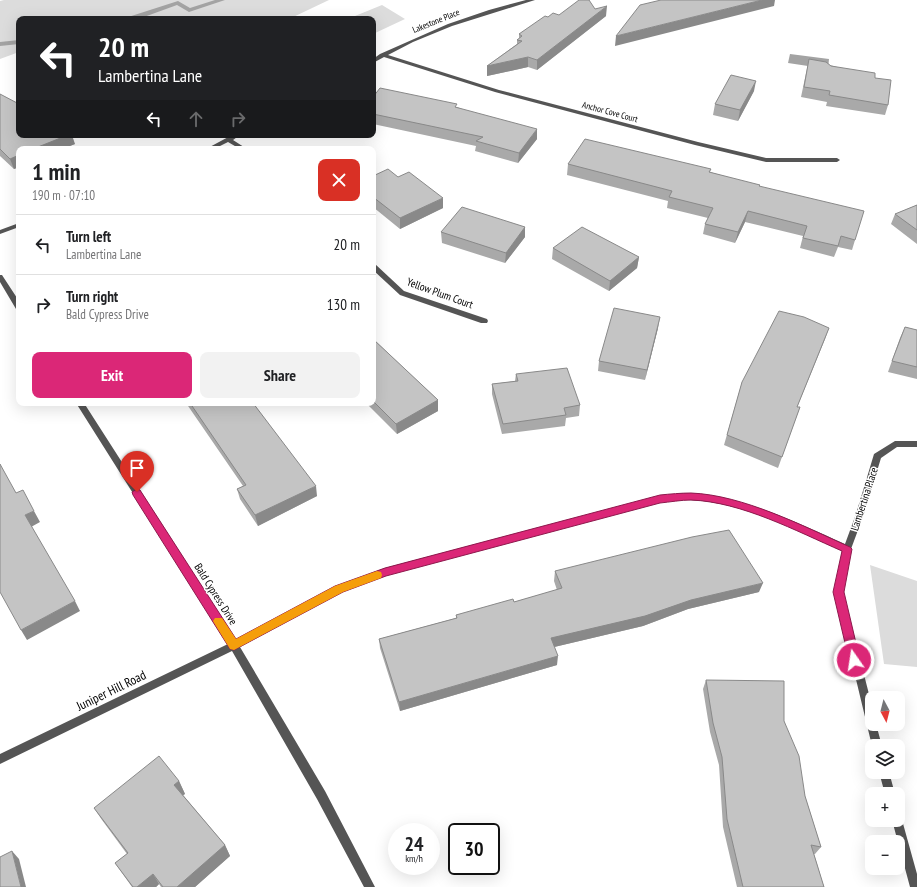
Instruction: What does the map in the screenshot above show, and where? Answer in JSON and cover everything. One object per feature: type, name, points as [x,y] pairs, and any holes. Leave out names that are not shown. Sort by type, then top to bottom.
[{"type":"street","name":"Lakestone Place","points":[[376,58],[436,30],[469,18],[532,0]]},
{"type":"street","name":"Anchor Cove Court","points":[[382,55],[497,91],[705,146],[766,160],[837,160]]},
{"type":"street","points":[[216,146],[232,138]]},
{"type":"street","points":[[229,140],[239,146]]},
{"type":"street","points":[[0,232],[16,226]]},
{"type":"street","name":"Yellow Plum Court","points":[[376,269],[402,293],[484,321]]},
{"type":"street","points":[[0,277],[16,302]]},
{"type":"street","name":"Bald Cypress Drive","points":[[82,406],[234,646],[321,795],[370,887]]},
{"type":"street","name":"Lambertina Place","points":[[875,739],[839,592],[847,549],[860,514],[877,456],[895,444],[917,444]]},
{"type":"street","name":"Juniper Hill Road","points":[[0,759],[234,646],[339,589],[385,572],[660,499],[691,497],[724,501],[778,519],[847,549]]},
{"type":"street","points":[[899,827],[915,887]]},
{"type":"shaded area","points":[[329,0],[295,16],[16,16],[16,53],[0,59],[0,1]]},
{"type":"shaded area","points":[[382,5],[405,19],[376,33],[376,16],[355,16]]},
{"type":"shaded area","points":[[790,54],[829,59],[828,69],[788,63]]},
{"type":"shaded area","points":[[870,565],[917,581],[917,667],[884,664]]},
{"type":"building","points":[[579,0],[589,0],[595,9],[607,6],[537,60],[528,57],[487,66],[522,41],[517,40],[522,36],[519,34],[545,16],[548,17],[553,13],[559,15]]},
{"type":"building","points":[[661,0],[762,0],[616,36],[640,5]]},
{"type":"building","points":[[809,59],[826,62],[831,66],[875,73],[875,78],[891,80],[888,105],[829,95],[830,91],[804,87]]},
{"type":"building","points":[[731,75],[756,81],[740,110],[715,104]]},
{"type":"building","points":[[380,88],[457,104],[455,107],[537,129],[519,153],[476,141],[483,137],[376,115],[376,93]]},
{"type":"building","points":[[0,94],[16,102],[16,138],[60,138],[40,146],[16,146],[16,156],[10,159],[0,149]]},
{"type":"building","points":[[585,139],[711,169],[709,172],[760,185],[759,186],[864,211],[855,240],[841,236],[838,246],[803,238],[807,226],[748,211],[738,232],[705,224],[713,208],[669,197],[672,191],[568,164]]},
{"type":"building","points":[[388,169],[398,177],[409,172],[443,198],[400,218],[376,199],[376,175]]},
{"type":"building","points":[[917,205],[917,230],[895,214]]},
{"type":"building","points":[[462,207],[525,227],[506,253],[441,232]]},
{"type":"building","points":[[582,227],[639,257],[610,281],[553,248]]},
{"type":"building","points":[[614,308],[660,317],[647,370],[599,361]]},
{"type":"building","points":[[779,311],[804,317],[829,328],[797,407],[800,407],[782,457],[727,435],[742,382]]},
{"type":"building","points":[[905,327],[917,330],[917,367],[892,361]]},
{"type":"building","points":[[376,342],[438,400],[396,424],[376,404]]},
{"type":"building","points":[[567,368],[580,405],[564,408],[566,415],[503,424],[492,384],[518,381],[516,374]]},
{"type":"building","points":[[192,406],[255,406],[316,486],[255,515],[237,489],[246,485]]},
{"type":"building","points":[[0,464],[16,493],[23,490],[34,511],[25,515],[75,601],[21,630],[0,592]]},
{"type":"building","points":[[729,530],[763,583],[691,600],[645,616],[551,638],[558,656],[399,702],[379,639],[457,618],[456,615],[513,599],[514,602],[562,588],[555,571],[692,537]]},
{"type":"building","points":[[706,680],[784,681],[784,721],[799,756],[805,796],[821,847],[811,845],[824,887],[743,887],[727,819],[722,757],[713,723]]},
{"type":"building","points":[[159,756],[179,781],[174,785],[225,845],[177,887],[163,887],[153,874],[137,887],[133,887],[115,863],[128,853],[94,808]]},
{"type":"building","points":[[12,851],[21,887],[0,887],[0,857]]},
{"type":"waterway","points":[[139,16],[178,3],[189,10],[222,0]]},
{"type":"waterway","points":[[0,44],[16,42]]},
{"type":"slow traffic","points":[[218,621],[234,646],[272,624],[308,607],[339,589],[377,575]]},
{"type":"route","points":[[137,492],[234,646],[272,624],[308,607],[339,589],[385,572],[660,499],[691,497],[724,501],[778,519],[847,549],[839,592],[854,660]]}]
